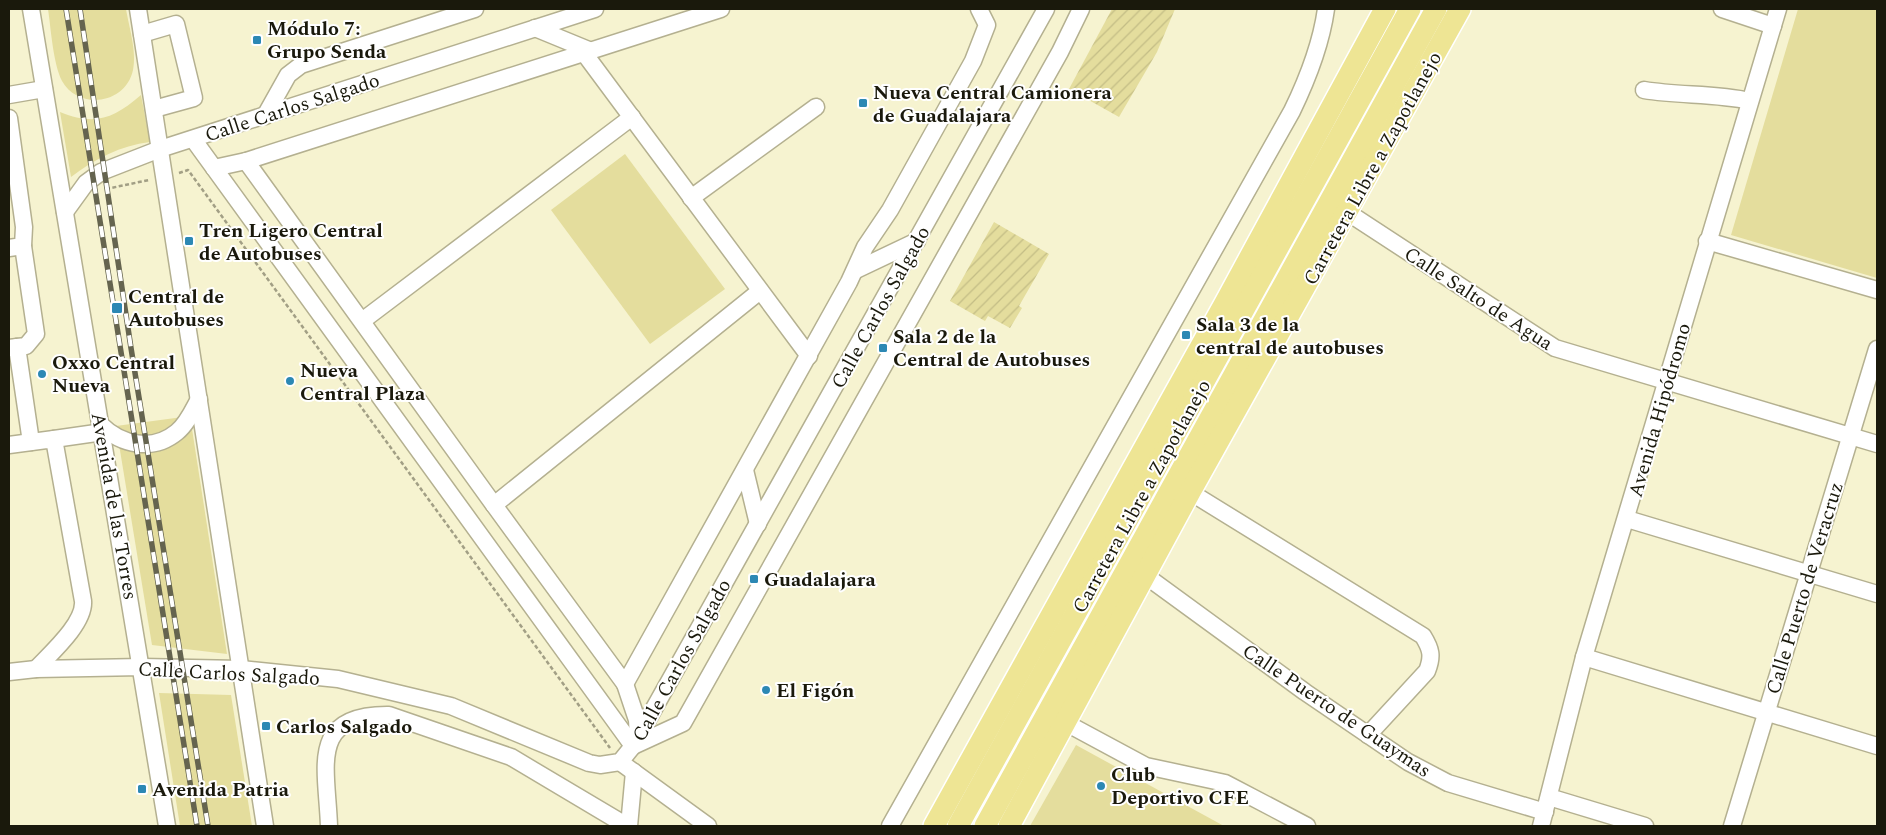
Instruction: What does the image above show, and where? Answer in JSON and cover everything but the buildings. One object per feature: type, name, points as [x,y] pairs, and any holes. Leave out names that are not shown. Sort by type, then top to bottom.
[{"type":"main road","name":"Carretera Libre a Zapotlanejo","points":[[934,826],[1225,304],[1384,9]]},
{"type":"main road","name":"Carretera Libre a Zapotlanejo","points":[[958,826],[1410,9]]},
{"type":"main road","name":"Carretera Libre a Zapotlanejo","points":[[985,826],[1436,9]]},
{"type":"main road","name":"Carretera Libre a Zapotlanejo","points":[[1009,826],[1190,492],[1460,9]]},
{"type":"main road","points":[[1225,304],[1283,212],[1354,111]]},
{"type":"street","name":"Avenida de las Torres","points":[[32,9],[167,826]]},
{"type":"street","points":[[138,9],[265,826]]},
{"type":"street","points":[[264,116],[288,75],[301,65],[475,9]]},
{"type":"street","name":"Calle Carlos Salgado","points":[[65,212],[86,183],[101,172],[160,149],[595,9]]},
{"type":"street","points":[[214,168],[246,162],[721,9]]},
{"type":"street","points":[[626,684],[856,270],[865,247],[890,210],[973,61],[986,26],[980,9]]},
{"type":"street","name":"Calle Carlos Salgado","points":[[9,672],[36,669],[142,666],[241,669],[338,679],[451,706],[589,763],[600,765],[620,762],[635,742],[1046,9]]},
{"type":"street","points":[[635,742],[683,723],[1055,61],[1081,9]]},
{"type":"street","points":[[890,826],[1292,111],[1316,56],[1326,9]]},
{"type":"street","points":[[1722,9],[1773,26]]},
{"type":"street","name":"Avenida Hipódromo","points":[[1545,812],[1584,657],[1627,519],[1707,241],[1778,9]]},
{"type":"street","points":[[142,34],[176,24],[194,98],[154,108]]},
{"type":"street","points":[[535,28],[587,52],[632,117],[808,356]]},
{"type":"street","points":[[9,95],[44,89]]},
{"type":"street","points":[[1644,90],[1678,96],[1705,93],[1750,101]]},
{"type":"street","points":[[691,198],[816,107]]},
{"type":"street","points":[[362,321],[632,117]]},
{"type":"street","points":[[9,118],[24,227],[16,247],[36,334],[30,344],[13,348],[31,442]]},
{"type":"street","points":[[194,139],[635,742]]},
{"type":"street","points":[[246,162],[626,684],[637,720],[635,742]]},
{"type":"street","name":"Calle Salto de Agua","points":[[1347,212],[1555,348],[1877,444]]},
{"type":"street","points":[[856,270],[917,241]]},
{"type":"street","points":[[1707,241],[1877,290]]},
{"type":"street","points":[[494,505],[760,291]]},
{"type":"street","name":"Calle Puerto de Veracruz","points":[[1732,826],[1877,349]]},
{"type":"street","points":[[9,445],[54,439],[102,429],[112,436],[128,442],[144,444],[162,440],[177,432],[199,399]]},
{"type":"street","points":[[36,669],[71,630],[83,606],[54,439]]},
{"type":"street","points":[[745,470],[758,524]]},
{"type":"street","points":[[1190,492],[1423,636],[1430,646],[1432,658],[1428,671],[1368,735]]},
{"type":"street","points":[[1627,519],[1809,572],[1877,594]]},
{"type":"street","name":"Calle Puerto de Guaymas","points":[[1146,576],[1368,735],[1408,762],[1448,783],[1545,812],[1645,826]]},
{"type":"street","points":[[1584,657],[1877,746]]},
{"type":"street","points":[[329,826],[327,752],[329,740],[337,729],[348,722],[370,715],[390,715],[511,757],[628,826],[634,772]]},
{"type":"street","points":[[1066,723],[1146,766],[1225,783],[1240,793],[1307,826]]},
{"type":"street","points":[[620,762],[708,826]]},
{"type":"path","points":[[106,188],[164,177],[188,170],[620,762]]},
{"type":"shaded area","points":[[48,9],[126,9],[134,63],[129,81],[121,90],[101,100],[79,97],[70,91],[62,81],[56,65]]},
{"type":"shaded area","points":[[1112,9],[1175,9],[1157,52],[1119,117],[1069,89]]},
{"type":"shaded area","points":[[1798,9],[1877,9],[1877,278],[1731,235]]},
{"type":"shaded area","points":[[141,95],[150,142],[118,150],[90,164],[71,177],[60,112],[83,119],[103,118],[121,110]]},
{"type":"shaded area","points":[[625,154],[725,289],[650,344],[551,210]]},
{"type":"shaded area","points":[[994,222],[1049,254],[1019,306],[1022,308],[1010,328],[988,316],[985,321],[950,301]]},
{"type":"shaded area","points":[[190,416],[227,654],[152,645],[116,426]]},
{"type":"shaded area","points":[[159,693],[231,695],[252,826],[180,826]]},
{"type":"shaded area","name":"Club Deportivo CFE","points":[[1076,745],[1224,826],[1030,826]]},
{"type":"railway","points":[[66,9],[197,826]]},
{"type":"railway","points":[[80,9],[131,348],[208,826]]},
{"type":"place","name":"Módulo 7: Grupo Senda","points":[[257,40]]},
{"type":"place","name":"Nueva Central Camionera de Guadalajara","points":[[863,103]]},
{"type":"place","name":"Tren Ligero Central de Autobuses","points":[[189,241]]},
{"type":"place","name":"Central de Autobuses","points":[[117,308]]},
{"type":"place","name":"Sala 3 de la central de autobuses","points":[[1186,335]]},
{"type":"place","name":"Sala 2 de la Central de Autobuses","points":[[883,348]]},
{"type":"place","name":"Oxxo Central Nueva","points":[[42,374]]},
{"type":"place","name":"Nueva Central Plaza","points":[[290,381]]},
{"type":"place","name":"Guadalajara","points":[[754,579]]},
{"type":"place","name":"El Figón","points":[[766,690]]},
{"type":"place","name":"Carlos Salgado","points":[[266,726]]},
{"type":"place","name":"Club Deportivo CFE","points":[[1101,786]]},
{"type":"place","name":"Avenida Patria","points":[[142,789]]}]
